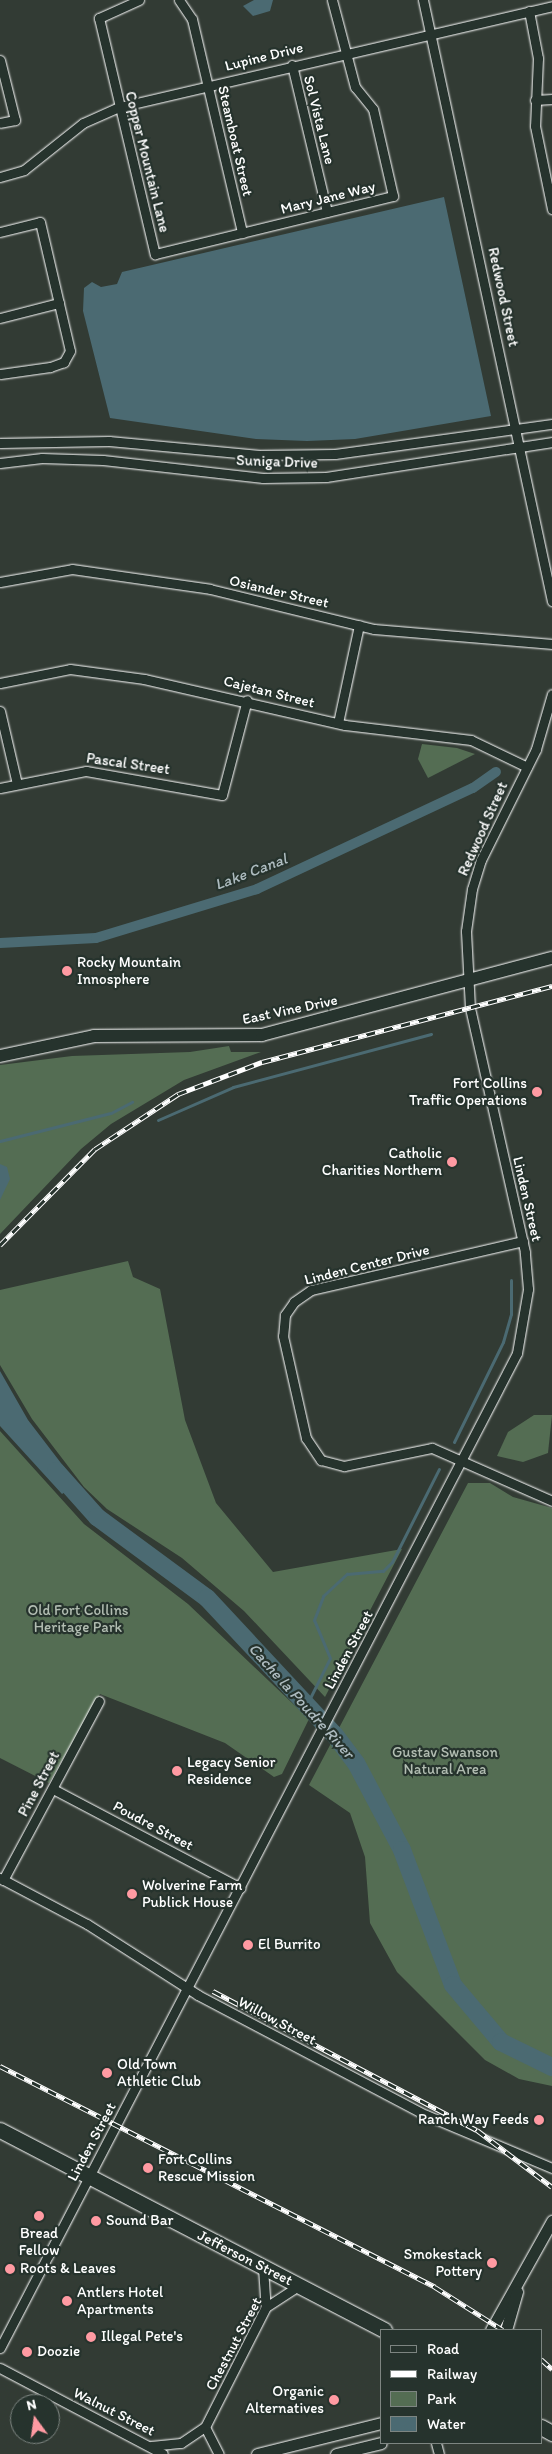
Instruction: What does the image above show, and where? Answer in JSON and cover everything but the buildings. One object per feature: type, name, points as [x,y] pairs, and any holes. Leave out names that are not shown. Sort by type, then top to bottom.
[{"type":"highway","name":"Jefferson Street","points":[[0,2130],[88,2178],[382,2329]]},
{"type":"main road","name":"East Vine Drive","points":[[0,1056],[94,1036],[262,1035],[552,958]]},
{"type":"street","name":"Copper Mountain Lane","points":[[139,0],[99,18],[155,254],[242,233]]},
{"type":"street","name":"Steamboat Street","points":[[179,0],[192,19],[242,233]]},
{"type":"street","name":"Mary Jane Way","points":[[242,233],[393,196],[373,109],[355,87],[344,52],[332,0]]},
{"type":"street","name":"Redwood Street","points":[[423,0],[517,428],[552,601]]},
{"type":"street","name":"Lupine Drive","points":[[0,178],[24,170],[83,123],[119,107],[430,31],[552,6]]},
{"type":"street","points":[[529,11],[538,58],[535,126],[552,205]]},
{"type":"street","points":[[0,60],[15,120],[0,123]]},
{"type":"street","name":"Sol Vista Lane","points":[[292,65],[327,212]]},
{"type":"street","points":[[535,100],[552,99]]},
{"type":"street","points":[[0,232],[40,222],[70,351],[64,362],[50,367],[0,374]]},
{"type":"street","points":[[0,318],[59,304]]},
{"type":"street","name":"Suniga Drive","points":[[0,443],[109,441],[258,455],[335,454],[552,424]]},
{"type":"street","name":"Suniga Drive","points":[[0,463],[42,458],[103,460],[263,478],[326,477],[552,442]]},
{"type":"street","name":"Osiander Street","points":[[0,582],[58,570],[87,571],[210,590],[360,625],[552,644]]},
{"type":"street","points":[[338,723],[360,625]]},
{"type":"street","name":"Cajetan Street","points":[[0,684],[76,670],[247,700],[338,723],[471,740],[527,767]]},
{"type":"street","name":"Redwood Street","points":[[468,981],[466,931],[472,889],[494,830],[527,767],[552,694]]},
{"type":"street","name":"Pascal Street","points":[[0,788],[86,770],[222,795],[247,700]]},
{"type":"street","points":[[0,711],[17,784]]},
{"type":"street","name":"Linden Street","points":[[0,2348],[509,1374],[521,1338],[528,1289],[523,1241],[468,981]]},
{"type":"street","name":"Linden Center Drive","points":[[523,1241],[311,1290],[294,1302],[285,1315],[283,1336],[306,1438],[321,1460],[344,1466],[432,1448],[463,1460],[552,1501]]},
{"type":"street","name":"Pine Street","points":[[2,1879],[99,1701]]},
{"type":"street","name":"Poudre Street","points":[[52,1789],[241,1888]]},
{"type":"street","name":"Willow Street","points":[[2,1879],[87,1924],[188,1988],[426,2115],[552,2168]]},
{"type":"street","points":[[492,2329],[517,2290],[552,2221]]},
{"type":"street","points":[[263,2268],[266,2307]]},
{"type":"street","name":"Chestnut Street","points":[[205,2428],[266,2307],[298,2286]]},
{"type":"street","points":[[506,2329],[517,2290]]},
{"type":"street","name":"Walnut Street","points":[[0,2368],[163,2454]]},
{"type":"street","points":[[256,2454],[380,2424]]},
{"type":"street","points":[[151,2446],[180,2443],[205,2428],[219,2454]]},
{"type":"street","points":[[336,2454],[380,2443]]},
{"type":"green space","points":[[422,744],[457,748],[475,754],[428,778],[418,759]]},
{"type":"green space","points":[[229,1046],[231,1052],[261,1052],[184,1080],[111,1124],[81,1149],[0,1234],[0,1065],[72,1056],[190,1052]]},
{"type":"green space","points":[[128,1261],[133,1277],[160,1289],[185,1420],[216,1503],[273,1572],[402,1549],[325,1697],[244,1611],[182,1558],[107,1509],[84,1487],[32,1419],[0,1365],[0,1290]]},
{"type":"green space","points":[[534,1415],[552,1415],[548,1453],[523,1462],[497,1456],[508,1432]]},
{"type":"green space","name":"Old Fort Collins Heritage Park","points":[[0,1431],[84,1524],[188,1604],[309,1719],[282,1774],[274,1777],[225,1743],[100,1694],[49,1783],[0,1758]]},
{"type":"green space","name":"Gustav Swanson Natural Area","points":[[468,1483],[490,1483],[513,1497],[552,1508],[552,2086],[519,2079],[485,2060],[397,1972],[370,1923],[365,1857],[350,1813],[309,1785]]},
{"type":"water","points":[[254,0],[273,0],[270,11],[253,16],[243,6]]},
{"type":"water","points":[[444,197],[491,416],[355,439],[307,441],[256,439],[110,418],[83,311],[84,288],[92,282],[101,287],[117,284],[122,272]]},
{"type":"water","points":[[0,1164],[7,1167],[10,1179],[0,1200]]},
{"type":"water","points":[[0,1371],[28,1420],[77,1484],[62,1494],[0,1426]]},
{"type":"waterway","name":"Lake Canal","points":[[0,943],[96,938],[257,889],[473,788],[496,772]]},
{"type":"waterway","points":[[158,1120],[233,1087],[431,1034]]},
{"type":"waterway","points":[[0,1141],[111,1113],[132,1102]]},
{"type":"waterway","points":[[454,1442],[503,1342],[511,1314],[511,1280]]},
{"type":"waterway","points":[[307,1704],[330,1658],[314,1620],[323,1596],[347,1574],[383,1571],[392,1562],[439,1469]]},
{"type":"waterway","name":"Cache la Poudre River","points":[[56,1471],[97,1517],[207,1598],[334,1734],[356,1763],[402,1850],[453,1985],[501,2042],[552,2067]]},
{"type":"railway","points":[[0,1245],[95,1149],[178,1094],[262,1062],[552,986]]},
{"type":"railway","points":[[213,1991],[477,2130],[552,2187]]},
{"type":"railway","points":[[0,2066],[435,2287],[501,2329]]},
{"type":"railway","points":[[542,2360],[552,2369]]},
{"type":"place","name":"Rocky Mountain Innosphere","points":[[67,971]]},
{"type":"place","name":"Fort Collins Traffic Operations","points":[[537,1092]]},
{"type":"place","name":"Catholic Charities Northern","points":[[452,1162]]},
{"type":"place","name":"Legacy Senior Residence","points":[[177,1771]]},
{"type":"place","name":"Wolverine Farm Publick House","points":[[132,1894]]},
{"type":"place","name":"El Burrito","points":[[248,1945]]},
{"type":"place","name":"Old Town Athletic Club","points":[[107,2073]]},
{"type":"place","name":"Ranch Way Feeds","points":[[539,2120]]},
{"type":"place","name":"Fort Collins Rescue Mission","points":[[148,2168]]},
{"type":"place","name":"Bread Fellow","points":[[39,2216]]},
{"type":"place","name":"Sound Bar","points":[[96,2221]]},
{"type":"place","name":"Smokestack Pottery","points":[[492,2263]]},
{"type":"place","name":"Roots & Leaves","points":[[10,2269]]},
{"type":"place","name":"Antlers Hotel Apartments","points":[[67,2301]]},
{"type":"place","name":"Illegal Pete's","points":[[91,2337]]},
{"type":"place","name":"Doozie","points":[[27,2352]]},
{"type":"place","name":"Organic Alternatives","points":[[334,2400]]}]
